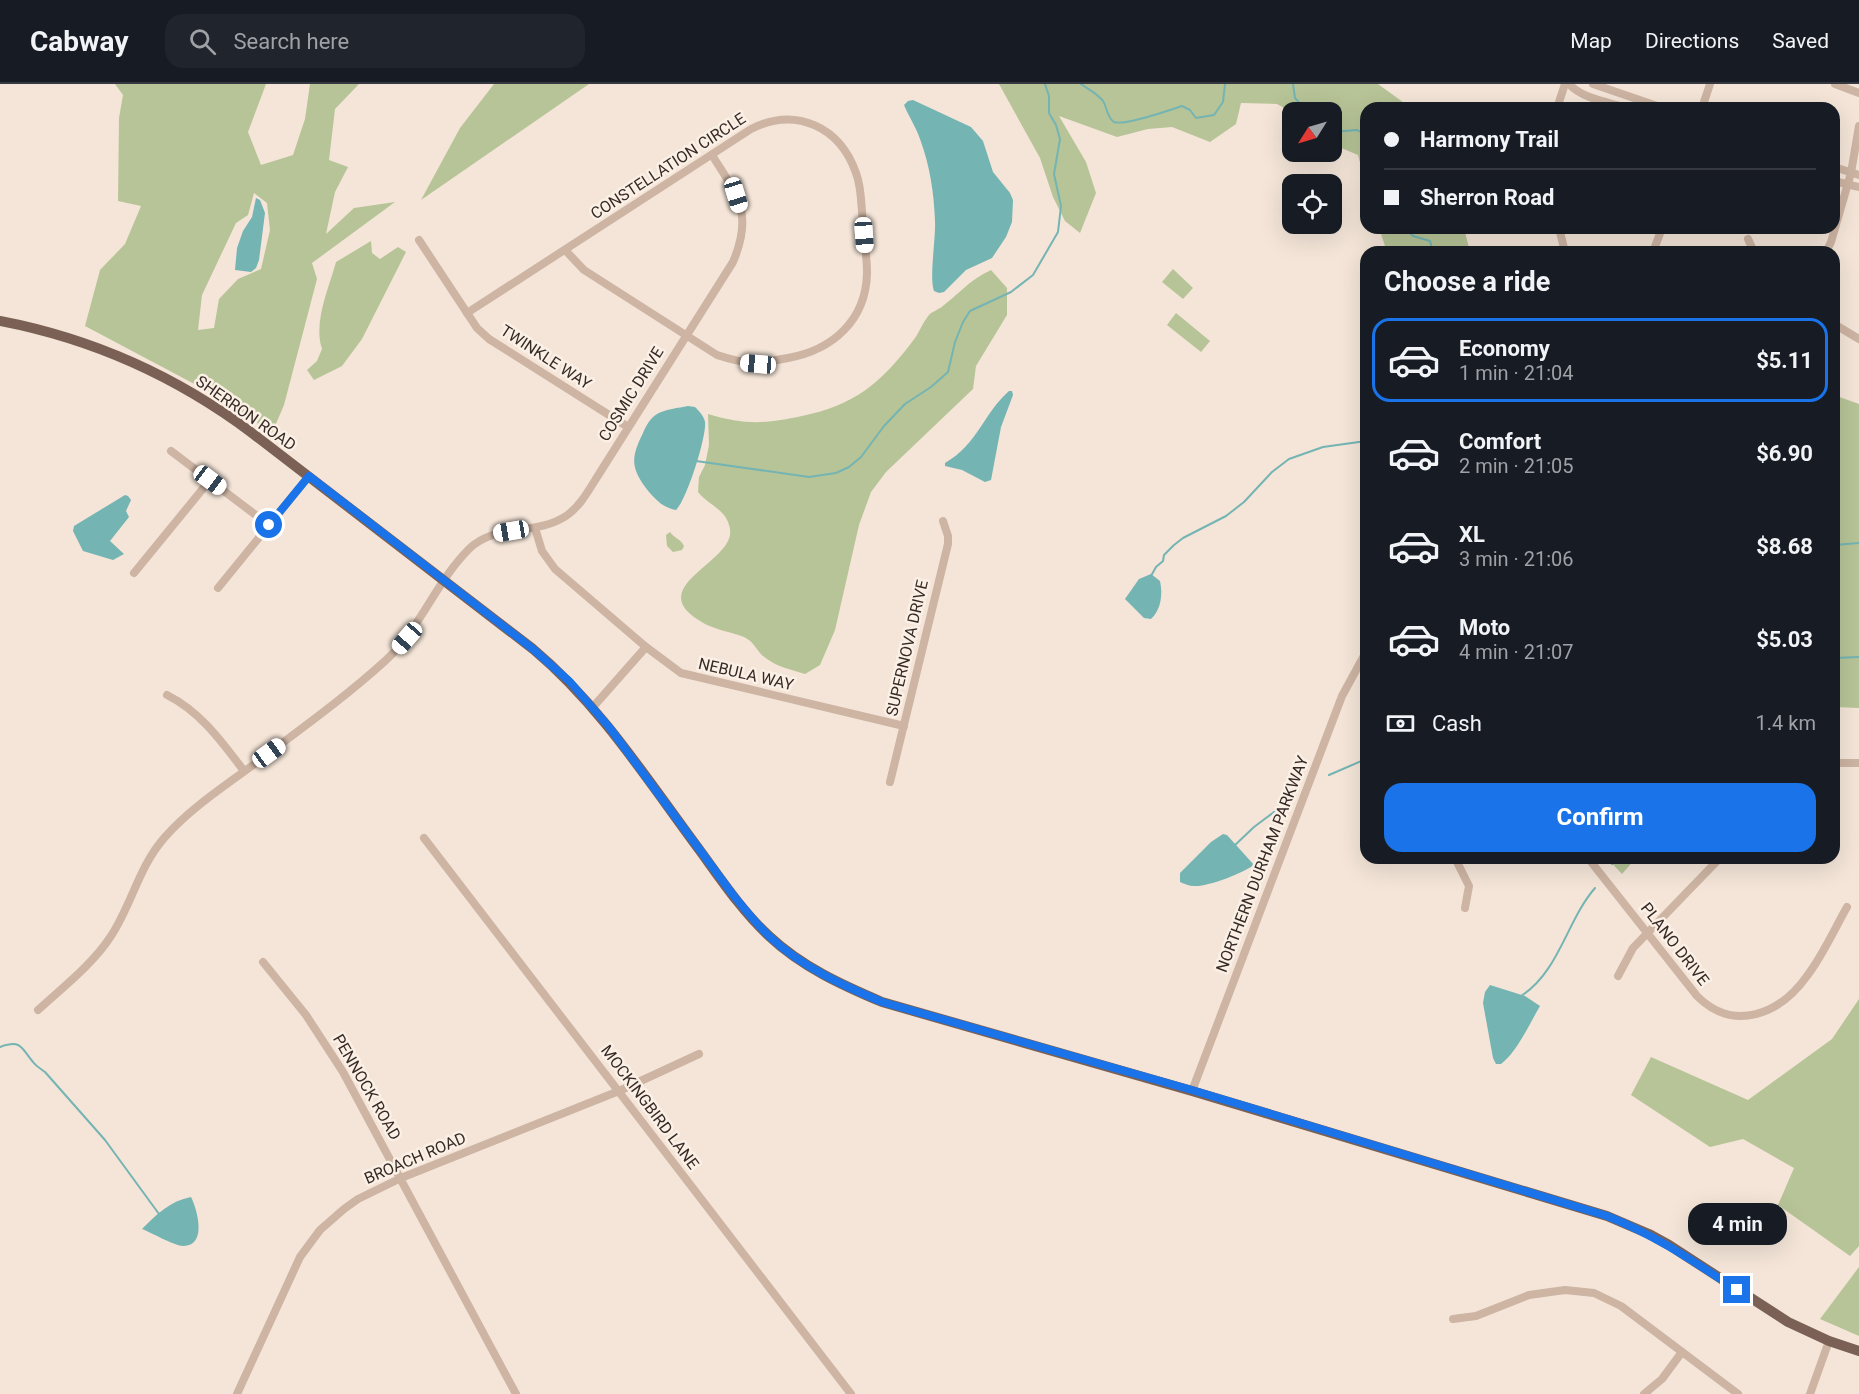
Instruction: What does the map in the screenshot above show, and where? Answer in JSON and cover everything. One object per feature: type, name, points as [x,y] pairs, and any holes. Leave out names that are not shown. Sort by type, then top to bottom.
[{"type":"main road","name":"SHERRON ROAD","points":[[0,321],[48,332],[118,354],[205,399],[309,476],[547,660],[592,707],[733,895],[770,937],[800,960],[834,981],[882,1002],[1192,1090],[1607,1216],[1669,1245],[1778,1317],[1829,1341],[1859,1351]]},
{"type":"street","points":[[1560,102],[1567,84],[1585,96],[1606,102]]},
{"type":"street","points":[[1593,84],[1646,102]]},
{"type":"street","points":[[1704,102],[1710,84]]},
{"type":"street","points":[[1835,84],[1859,93]]},
{"type":"street","name":"CONSTELLATION CIRCLE","points":[[467,313],[712,155],[766,122],[781,119],[802,121],[824,129],[843,146],[857,174],[867,273],[864,294],[848,327],[832,342],[798,357],[758,364],[738,362],[717,355],[584,270],[565,250]]},
{"type":"street","points":[[1840,207],[1847,185],[1855,174],[1859,126]]},
{"type":"street","name":"COSMIC DRIVE","points":[[38,1010],[88,963],[110,938],[140,874],[159,844],[190,813],[343,697],[399,648],[461,557],[478,541],[499,533],[535,528],[554,522],[568,515],[578,504],[687,336],[733,262],[740,246],[744,229],[742,214],[736,195],[712,155]]},
{"type":"street","points":[[1840,169],[1855,174]]},
{"type":"street","points":[[1840,183],[1859,187]]},
{"type":"street","points":[[1748,239],[1751,246]]},
{"type":"street","name":"TWINKLE WAY","points":[[419,240],[477,328],[489,339],[628,427]]},
{"type":"street","points":[[1840,328],[1859,339]]},
{"type":"street","points":[[171,451],[269,525]]},
{"type":"street","points":[[218,588],[309,476]]},
{"type":"street","points":[[134,573],[210,480]]},
{"type":"street","name":"SUPERNOVA DRIVE","points":[[890,782],[948,544],[943,521]]},
{"type":"street","name":"NEBULA WAY","points":[[535,528],[542,551],[555,569],[674,669],[689,676],[904,726]]},
{"type":"street","points":[[592,707],[646,647]]},
{"type":"street","name":"NORTHERN DURHAM PARKWAY","points":[[1192,1090],[1342,696],[1360,663]]},
{"type":"street","points":[[167,695],[183,703],[197,714],[244,771]]},
{"type":"street","points":[[1840,762],[1859,763]]},
{"type":"street","name":"MOCKINGBIRD LANE","points":[[424,838],[851,1394]]},
{"type":"street","points":[[1458,864],[1469,886],[1465,908]]},
{"type":"street","name":"PLANO DRIVE","points":[[1593,864],[1703,1003],[1726,1015],[1755,1015],[1773,1007],[1796,989],[1806,978],[1847,907]]},
{"type":"street","points":[[1618,976],[1627,957],[1714,864]]},
{"type":"street","name":"PENNOCK ROAD","points":[[263,962],[306,1015],[332,1052],[516,1394]]},
{"type":"street","name":"BROACH ROAD","points":[[237,1394],[291,1274],[308,1245],[331,1219],[344,1209],[358,1199],[401,1178],[619,1091],[699,1054]]},
{"type":"street","points":[[1454,1319],[1476,1316],[1528,1295],[1565,1290],[1594,1293],[1621,1306],[1738,1394]]},
{"type":"street","points":[[1810,1394],[1829,1341]]},
{"type":"street","points":[[1644,1394],[1662,1379],[1682,1352]]},
{"type":"green space","points":[[115,84],[266,84],[248,132],[261,165],[293,155],[305,119],[310,84],[359,84],[335,109],[329,160],[348,167],[335,192],[326,234],[354,208],[395,202],[312,263],[317,279],[284,405],[272,433],[217,396],[85,326],[100,270],[125,244],[141,206],[118,201],[119,118],[123,95]],"holes":[[[254,193],[267,203],[270,230],[261,269],[238,279],[219,299],[214,328],[198,330],[202,295],[236,223],[248,215]]]},
{"type":"green space","points":[[494,84],[589,84],[421,200],[460,128]]},
{"type":"green space","points":[[999,84],[1378,84],[1403,102],[1360,102],[1360,163],[1358,155],[1342,148],[1342,102],[1282,102],[1282,107],[1277,104],[1241,103],[1236,124],[1210,142],[1172,127],[1148,129],[1117,137],[1059,116],[1086,162],[1096,193],[1080,233],[1065,221],[1053,197],[1040,158]]},
{"type":"green space","points":[[1381,234],[1466,234],[1468,246],[1385,246]]},
{"type":"green space","points":[[371,241],[372,253],[380,259],[398,247],[406,252],[362,339],[342,366],[314,380],[307,370],[317,361],[322,349],[319,328],[336,262]]},
{"type":"green space","points":[[1173,269],[1193,288],[1183,299],[1162,282]]},
{"type":"green space","points":[[991,270],[1007,288],[1007,315],[976,366],[973,389],[886,472],[871,492],[859,525],[835,630],[820,665],[805,674],[780,666],[764,657],[748,639],[705,624],[687,611],[681,598],[685,587],[694,575],[719,553],[728,541],[730,529],[721,512],[698,492],[699,477],[705,465],[709,445],[708,414],[744,422],[776,421],[820,411],[851,399],[889,370],[914,339],[929,315]]},
{"type":"green space","points":[[1176,313],[1210,341],[1201,352],[1167,325]]},
{"type":"green space","points":[[1840,397],[1859,404],[1859,708],[1840,707]]},
{"type":"green space","points":[[670,532],[683,544],[682,550],[673,552],[667,546],[666,535]]},
{"type":"green space","points":[[1613,864],[1631,864],[1622,874]]},
{"type":"green space","points":[[1859,999],[1859,1246],[1850,1256],[1778,1205],[1794,1168],[1743,1139],[1710,1147],[1631,1095],[1651,1057],[1748,1100],[1832,1039]]},
{"type":"green space","points":[[1859,1267],[1859,1336],[1820,1319]]},
{"type":"water","points":[[913,100],[971,127],[983,141],[993,172],[1013,200],[1012,222],[1006,237],[992,258],[966,270],[944,292],[939,293],[934,291],[933,285],[935,221],[931,180],[917,130],[904,105]]},
{"type":"water","points":[[256,198],[260,200],[265,213],[259,260],[256,268],[251,272],[235,270],[237,248],[243,231],[252,217]]},
{"type":"water","points":[[1009,391],[1012,391],[1013,395],[1001,427],[991,480],[985,482],[962,470],[945,466],[945,463],[973,438]]},
{"type":"water","points":[[688,406],[695,407],[704,418],[705,429],[690,482],[676,510],[661,504],[649,492],[636,470],[634,457],[652,418],[664,411]]},
{"type":"water","points":[[125,495],[131,500],[126,511],[129,517],[110,541],[124,554],[113,560],[83,551],[73,531],[74,526]]},
{"type":"water","points":[[1151,574],[1160,581],[1161,591],[1159,606],[1151,619],[1144,618],[1125,599],[1139,579]]},
{"type":"water","points":[[1223,834],[1227,835],[1254,865],[1216,882],[1200,886],[1180,882],[1180,873],[1211,842]]},
{"type":"water","points":[[1490,985],[1525,996],[1540,1006],[1518,1045],[1501,1064],[1496,1064],[1493,1058],[1483,1003],[1485,992]]},
{"type":"water","points":[[191,1197],[199,1226],[196,1240],[191,1244],[179,1245],[142,1229],[170,1205]]},
{"type":"waterway","points":[[696,461],[809,477],[836,473],[849,467],[861,457],[884,426],[905,404],[931,387],[948,372],[955,342],[970,311],[1011,292],[1033,275],[1058,232],[1061,206],[1054,174],[1060,139],[1049,113],[1049,96],[1045,84]]},
{"type":"waterway","points":[[1081,84],[1101,98],[1110,118],[1119,123],[1182,106],[1190,110],[1196,118],[1214,115],[1223,102],[1225,84]]},
{"type":"waterway","points":[[1293,84],[1295,98],[1299,102]]},
{"type":"waterway","points":[[1342,131],[1360,132]]},
{"type":"waterway","points":[[1411,234],[1430,241],[1431,246]]},
{"type":"waterway","points":[[1151,576],[1163,561],[1164,555],[1174,545],[1226,516],[1289,459],[1323,447],[1360,442]]},
{"type":"waterway","points":[[1840,545],[1859,543]]},
{"type":"waterway","points":[[1840,658],[1859,657]]},
{"type":"waterway","points":[[1329,775],[1360,762]]},
{"type":"waterway","points":[[1234,846],[1278,809]]},
{"type":"waterway","points":[[1521,996],[1545,974],[1585,901],[1595,888]]},
{"type":"waterway","points":[[0,1047],[13,1044],[20,1046],[45,1072],[105,1140],[159,1214]]},
{"type":"route","points":[[269,525],[309,476],[533,649],[570,682],[601,717],[756,923],[782,947],[834,981],[882,1002],[1192,1090],[1607,1216],[1669,1245],[1737,1290]]}]
